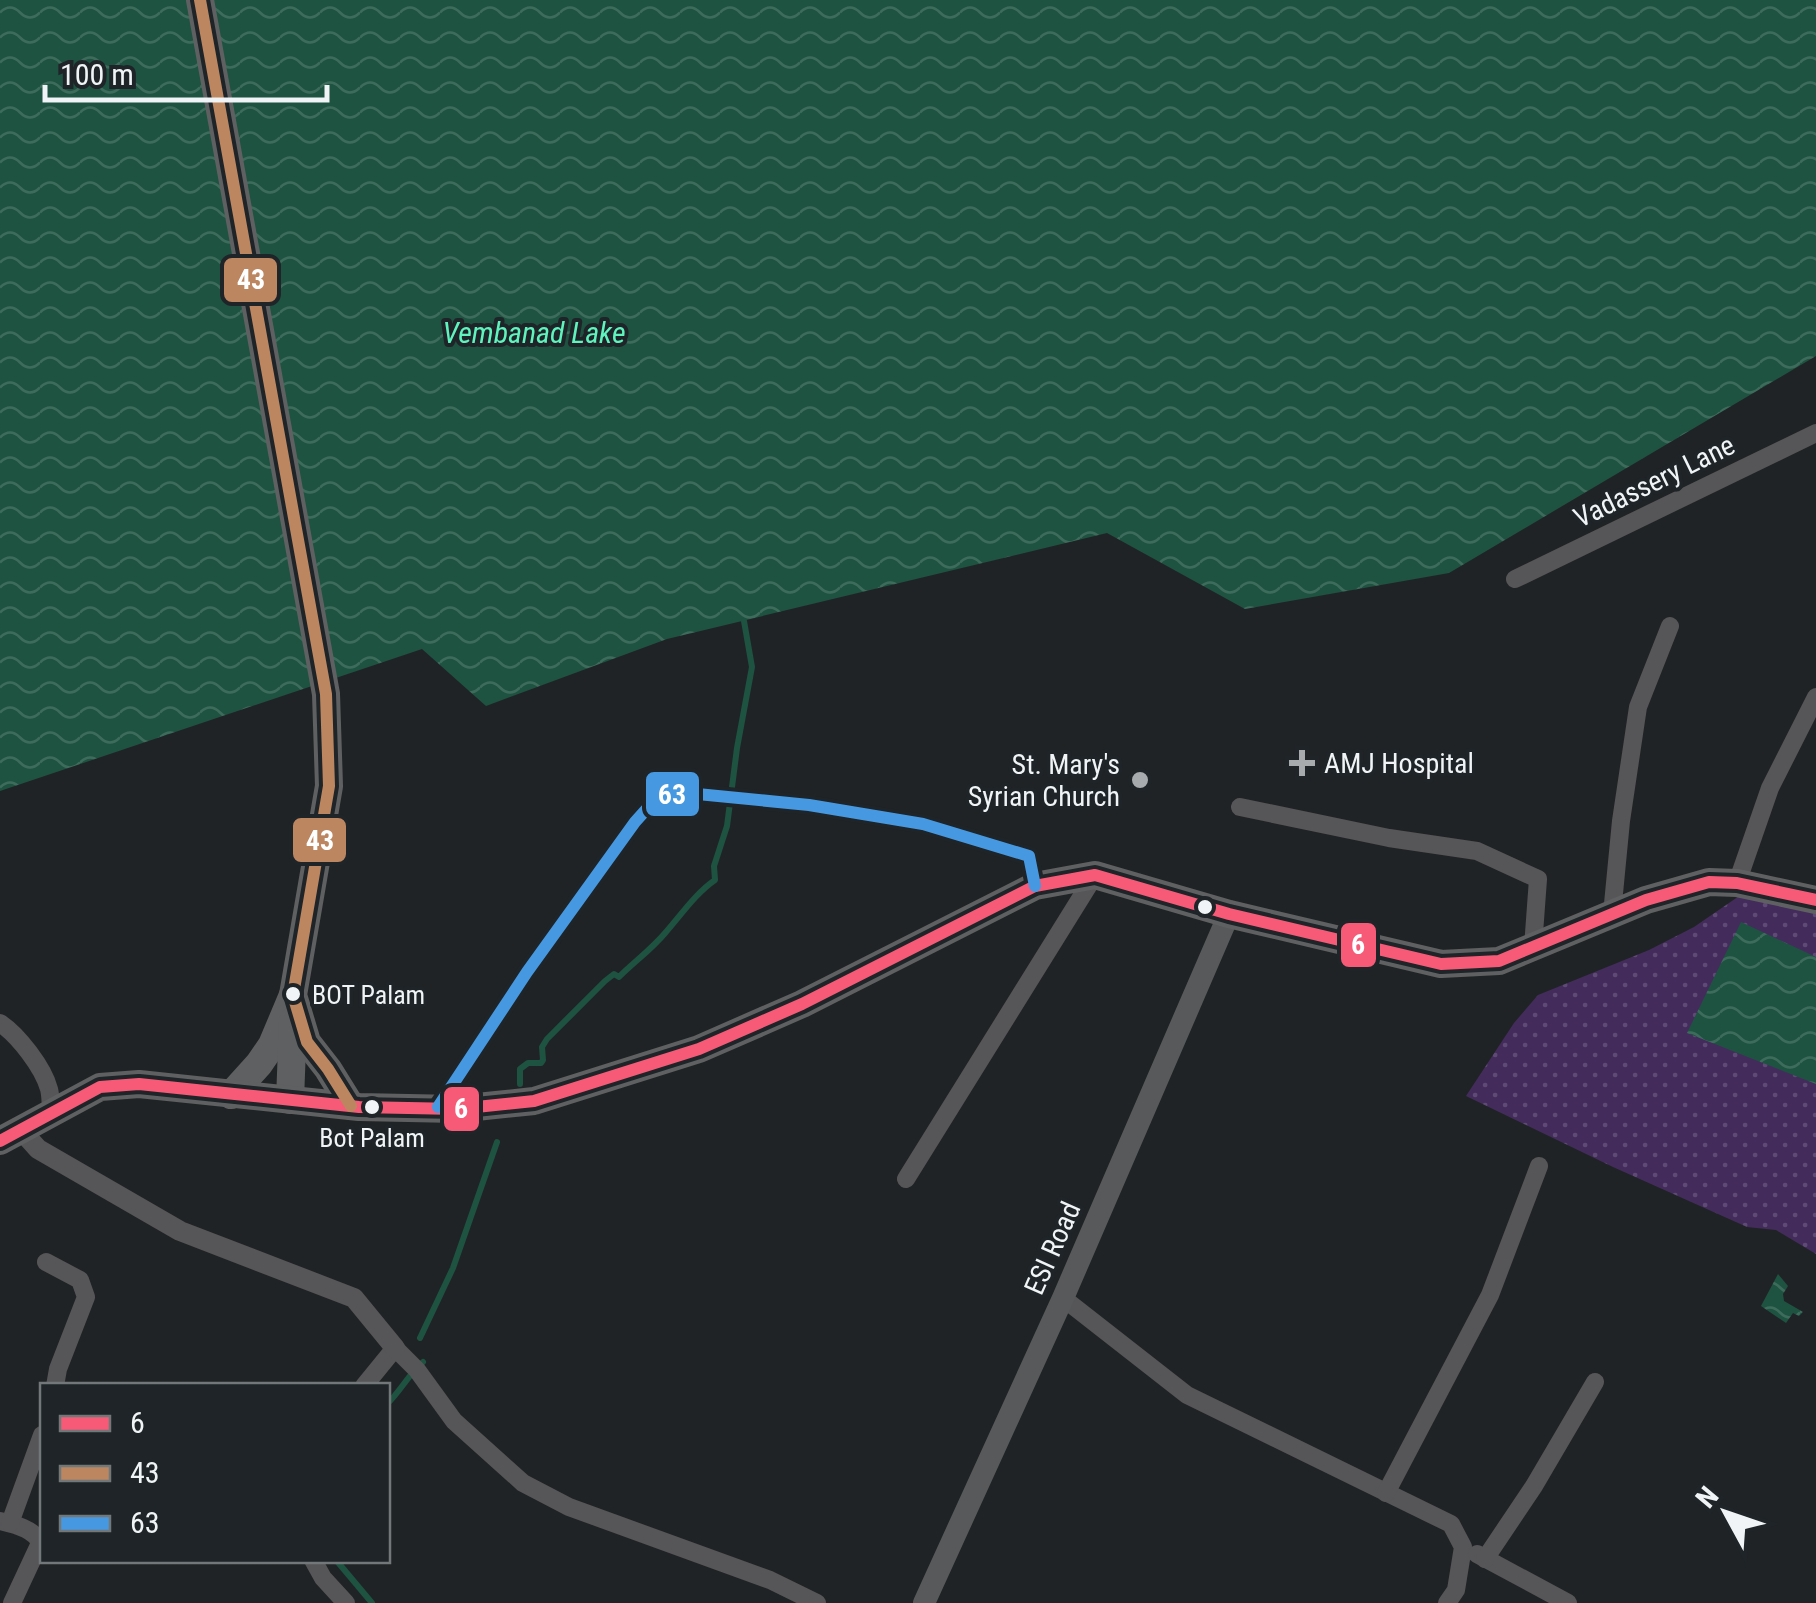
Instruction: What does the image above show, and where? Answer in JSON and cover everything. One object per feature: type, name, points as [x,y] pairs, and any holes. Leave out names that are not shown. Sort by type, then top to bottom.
[{"type":"main road","points":[[200,0],[326,694],[329,786],[293,995],[290,1100]]},
{"type":"main road","points":[[11,1136],[100,1087],[139,1084],[351,1106],[456,1108],[534,1102],[699,1049],[802,1004],[1035,886],[1096,875],[1230,914],[1440,964],[1499,961],[1646,900],[1709,882],[1737,883],[1816,900]]},
{"type":"main road","name":"ESI Road","points":[[924,1603],[1063,1298],[1230,914]]},
{"type":"main road","points":[[231,1094],[272,1045],[293,995]]},
{"type":"main road","points":[[293,995],[306,1042],[351,1106]]},
{"type":"street","name":"Vadassery Lane","points":[[1515,579],[1816,434]]},
{"type":"street","points":[[1612,914],[1620,820],[1638,707],[1670,626]]},
{"type":"street","points":[[1737,883],[1770,788],[1816,697]]},
{"type":"street","points":[[438,1107],[528,972],[636,822],[652,802],[678,792],[809,806],[923,824],[1029,856],[1035,886]]},
{"type":"street","points":[[1240,807],[1389,838],[1477,851],[1538,879],[1533,947]]},
{"type":"street","points":[[906,1179],[1096,875]]},
{"type":"street","points":[[0,1022],[32,1057],[50,1090],[52,1113]]},
{"type":"street","points":[[11,1136],[180,1230],[354,1298],[417,1370],[454,1422],[523,1483],[570,1506],[770,1580],[817,1603]]},
{"type":"street","points":[[1386,1493],[1490,1295],[1539,1166]]},
{"type":"street","points":[[46,1262],[80,1280],[86,1297],[56,1383]]},
{"type":"street","points":[[1063,1298],[1186,1395],[1451,1524],[1464,1547],[1568,1603]]},
{"type":"street","points":[[366,1383],[395,1348]]},
{"type":"street","points":[[1485,1559],[1534,1486],[1595,1382]]},
{"type":"street","points":[[12,1603],[40,1543],[32,1532],[5,1522],[40,1440]]},
{"type":"street","points":[[1447,1603],[1456,1590],[1464,1547]]},
{"type":"street","points":[[314,1563],[322,1578],[346,1603]]},
{"type":"shaded area","points":[[1745,892],[1816,906],[1816,1254],[1776,1230],[1747,1227],[1466,1096],[1514,1023],[1538,995],[1649,950],[1694,927]]},
{"type":"water","name":"Vembanad Lake","points":[[0,0],[1816,0],[1816,356],[1449,573],[1245,609],[1107,533],[667,639],[486,706],[422,649],[0,791]]},
{"type":"water","points":[[1741,922],[1816,957],[1816,1084],[1687,1033]]},
{"type":"water","points":[[1778,1274],[1788,1286],[1784,1301],[1803,1312],[1799,1316],[1793,1313],[1786,1323],[1761,1306]]},
{"type":"waterway","points":[[520,1084],[520,1069],[528,1063],[541,1063],[547,1039],[605,981],[614,974],[619,977],[649,950],[715,880],[714,866],[727,826],[752,667],[744,621]]},
{"type":"waterway","points":[[420,1338],[453,1268],[497,1142]]},
{"type":"waterway","points":[[390,1401],[423,1362]]},
{"type":"waterway","points":[[339,1563],[372,1603]]},
{"type":"transit line","name":"43","points":[[200,0],[326,694],[329,786],[293,995],[307,1042],[351,1106]]},
{"type":"transit line","name":"63","points":[[438,1107],[527,972],[635,822],[653,802],[677,792],[809,805],[923,824],[1029,856],[1035,886]]},
{"type":"transit line","name":"6","points":[[0,1141],[100,1087],[139,1084],[359,1107],[457,1109],[534,1101],[699,1049],[802,1004],[1035,886],[1095,875],[1229,914],[1441,964],[1499,961],[1646,900],[1709,882],[1737,883],[1816,900]]},
{"type":"place","name":"AMJ Hospital","points":[[1302,763]]},
{"type":"place","name":"St. Mary's Syrian Church","points":[[1140,780]]},
{"type":"place","name":"BOT Palam","points":[[293,994]]},
{"type":"place","name":"Bot Palam","points":[[372,1107]]}]
